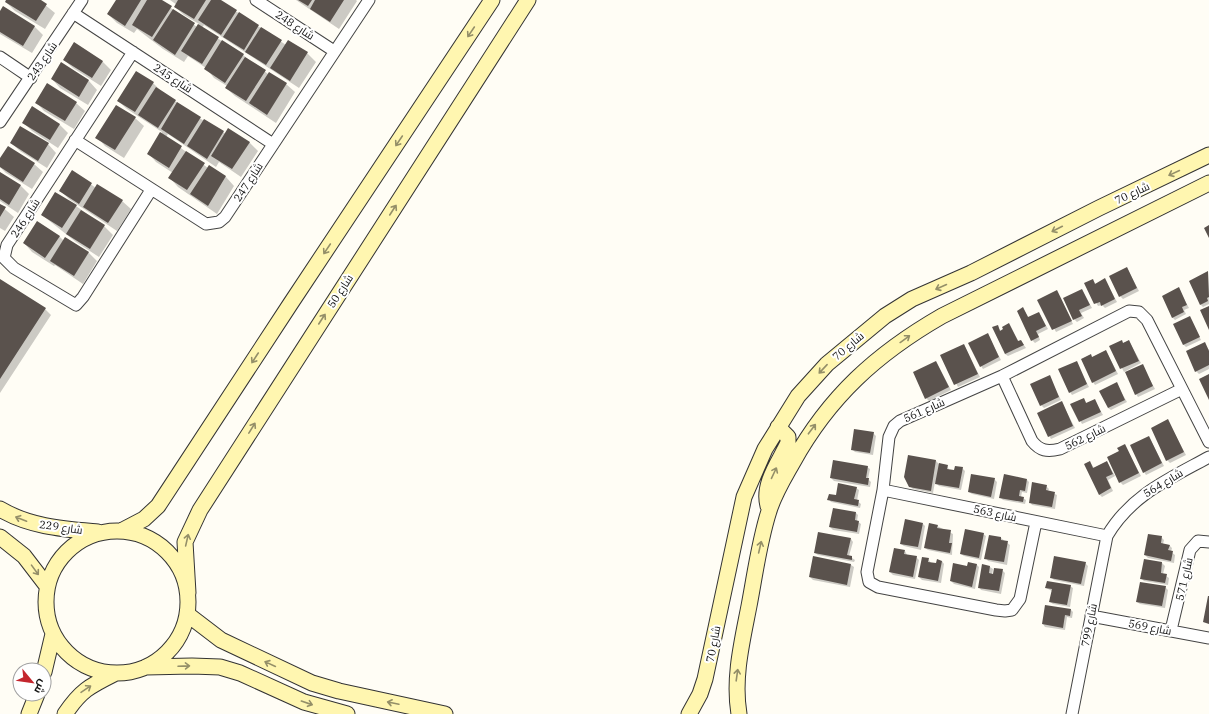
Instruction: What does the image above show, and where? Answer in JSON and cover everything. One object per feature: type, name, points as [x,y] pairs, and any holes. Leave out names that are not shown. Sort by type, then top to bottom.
[{"type":"main road","points":[[123,530],[144,519],[158,506],[492,0]]},
{"type":"main road","name":"شارع 50","points":[[188,593],[185,542],[200,510],[288,370],[528,0]]},
{"type":"main road","name":"شارع 70","points":[[690,714],[700,694],[708,667],[723,590],[744,497],[755,469],[778,427],[798,396],[827,364],[885,316],[912,299],[971,273],[1209,155]]},
{"type":"main road","points":[[739,714],[736,682],[742,640],[769,511],[780,485],[807,437],[828,408],[874,361],[914,332],[942,316],[1209,183]]},
{"type":"main road","points":[[769,511],[767,502],[768,485],[788,440],[786,434],[778,427]]},
{"type":"main road","name":"شارع 229","points":[[0,509],[8,514],[40,526],[101,532]]},
{"type":"main road","points":[[116,674],[97,670],[79,663],[68,655],[53,634],[47,618],[47,586],[54,567],[66,551],[82,539],[101,532],[123,530],[146,536],[166,550],[181,569],[188,593],[187,614],[184,626],[173,646],[160,658],[145,668]]},
{"type":"main road","points":[[0,537],[24,556],[47,586]]},
{"type":"main road","points":[[187,614],[221,640],[312,683],[339,691],[445,714]]},
{"type":"main road","points":[[46,662],[53,634]]},
{"type":"main road","points":[[65,714],[74,699],[83,690],[116,674],[145,668],[192,666],[220,667],[240,673],[304,702],[329,711],[347,714]]},
{"type":"main road","points":[[29,714],[34,702]]},
{"type":"street","name":"شارع 243","points":[[0,122],[82,0]]},
{"type":"street","name":"شارع 248","points":[[256,0],[334,51]]},
{"type":"street","name":"شارع 247","points":[[75,140],[206,224],[219,222],[225,217],[369,0]]},
{"type":"street","name":"شارع 245","points":[[73,13],[273,144]]},
{"type":"street","name":"شارع 246","points":[[133,52],[7,245],[4,258],[14,268],[76,305],[83,297],[151,190]]},
{"type":"street","points":[[0,57],[31,78]]},
{"type":"street","name":"شارع 561","points":[[1036,522],[1020,599],[1012,610],[996,610],[872,585],[869,582],[867,572],[883,490],[889,437],[894,426],[900,421],[1002,376],[1129,311],[1139,312],[1148,320],[1209,442]]},
{"type":"street","name":"شارع 562","points":[[1002,376],[1032,440],[1038,448],[1044,451],[1060,449],[1182,389]]},
{"type":"street","name":"شارع 564","points":[[1108,536],[1121,517],[1138,498],[1147,491],[1209,457]]},
{"type":"street","name":"شارع 563","points":[[883,490],[1108,536]]},
{"type":"street","name":"شارع 799","points":[[1072,714],[1108,536]]},
{"type":"street","name":"شارع 571","points":[[1172,630],[1190,550],[1198,541],[1209,542]]},
{"type":"street","name":"شارع 569","points":[[1091,616],[1209,638]]},
{"type":"building","points":[[6,0],[41,0],[47,4],[36,21],[5,2]]},
{"type":"building","points":[[116,0],[141,0],[125,26],[107,14]]},
{"type":"building","points":[[147,0],[162,0],[172,6],[152,37],[132,25]]},
{"type":"building","points":[[178,0],[206,0],[194,19],[174,7]]},
{"type":"building","points":[[211,0],[221,0],[237,10],[221,35],[198,20]]},
{"type":"building","points":[[298,0],[312,0],[308,6]]},
{"type":"building","points":[[315,0],[344,0],[330,22],[310,9]]},
{"type":"building","points":[[3,6],[35,26],[23,46],[0,32],[0,11]]},
{"type":"building","points":[[173,9],[195,23],[175,55],[153,40]]},
{"type":"building","points":[[239,12],[259,25],[244,50],[223,37]]},
{"type":"building","points":[[198,24],[219,37],[202,64],[181,51]]},
{"type":"building","points":[[261,27],[282,40],[266,65],[245,52]]},
{"type":"building","points":[[222,40],[244,54],[225,83],[204,69]]},
{"type":"building","points":[[288,40],[308,52],[290,81],[270,68]]},
{"type":"building","points":[[74,42],[103,61],[92,78],[63,60]]},
{"type":"building","points":[[245,57],[266,70],[246,101],[225,88]]},
{"type":"building","points":[[61,62],[89,80],[79,97],[51,79]]},
{"type":"building","points":[[136,71],[154,82],[135,112],[117,101]]},
{"type":"building","points":[[269,72],[287,83],[267,115],[249,103]]},
{"type":"building","points":[[47,83],[77,102],[65,121],[35,103]]},
{"type":"building","points":[[156,87],[176,100],[158,128],[138,115]]},
{"type":"building","points":[[177,102],[201,117],[184,144],[161,129]]},
{"type":"building","points":[[116,105],[136,117],[115,150],[95,138]]},
{"type":"building","points":[[32,106],[60,124],[50,140],[22,123]]},
{"type":"building","points":[[204,119],[224,131],[207,159],[187,146]]},
{"type":"building","points":[[20,126],[49,143],[38,161],[10,143]]},
{"type":"building","points":[[228,128],[250,142],[232,169],[211,156]]},
{"type":"building","points":[[160,132],[182,146],[169,168],[147,154]]},
{"type":"building","points":[[8,146],[35,163],[23,182],[0,167],[0,158]]},
{"type":"building","points":[[186,151],[205,163],[187,190],[168,178]]},
{"type":"building","points":[[209,165],[226,176],[208,206],[190,194]]},
{"type":"building","points":[[72,170],[92,183],[79,204],[59,191]]},
{"type":"building","points":[[0,172],[21,185],[9,205],[0,199]]},
{"type":"building","points":[[97,184],[123,200],[108,223],[83,207]]},
{"type":"building","points":[[55,192],[77,205],[62,228],[41,215]]},
{"type":"building","points":[[0,204],[6,207],[0,217]]},
{"type":"building","points":[[81,210],[105,225],[90,249],[66,234]]},
{"type":"building","points":[[37,221],[60,236],[45,258],[23,243]]},
{"type":"building","points":[[1209,225],[1209,238],[1204,228]]},
{"type":"building","points":[[65,237],[89,252],[74,276],[50,261]]},
{"type":"building","points":[[1127,267],[1137,288],[1119,297],[1109,276]]},
{"type":"building","points":[[1208,271],[1209,297],[1207,298],[1208,301],[1200,305],[1189,281]]},
{"type":"building","points":[[1105,278],[1115,299],[1101,306],[1100,302],[1094,304],[1084,283],[1093,279],[1095,284]]},
{"type":"building","points":[[0,279],[46,308],[0,379]]},
{"type":"building","points":[[1179,287],[1187,305],[1182,307],[1184,312],[1172,318],[1162,296]]},
{"type":"building","points":[[1082,289],[1090,305],[1079,310],[1082,316],[1073,320],[1063,298]]},
{"type":"building","points":[[1057,290],[1072,321],[1052,330],[1037,300]]},
{"type":"building","points":[[1209,306],[1209,330],[1200,310]]},
{"type":"building","points":[[1023,307],[1028,317],[1039,312],[1046,326],[1036,331],[1039,337],[1031,341],[1017,311]]},
{"type":"building","points":[[1190,316],[1200,337],[1183,345],[1173,324]]},
{"type":"building","points":[[1009,323],[1018,341],[1021,340],[1024,345],[1005,354],[992,327],[998,325],[1000,331],[1003,329],[1002,327]]},
{"type":"building","points":[[988,333],[999,357],[980,367],[968,343]]},
{"type":"building","points":[[1122,340],[1123,343],[1129,340],[1139,361],[1120,369],[1109,346]]},
{"type":"building","points":[[1205,342],[1209,351],[1209,365],[1195,372],[1186,351]]},
{"type":"building","points":[[964,344],[978,374],[954,385],[940,355]]},
{"type":"building","points":[[1106,350],[1116,371],[1092,383],[1081,359],[1091,354],[1092,357]]},
{"type":"building","points":[[936,361],[949,387],[925,399],[913,372]]},
{"type":"building","points":[[1077,361],[1087,384],[1069,393],[1058,369]]},
{"type":"building","points":[[1143,364],[1153,386],[1135,395],[1125,372]]},
{"type":"building","points":[[1209,374],[1209,400],[1199,379]]},
{"type":"building","points":[[1050,375],[1059,397],[1040,406],[1030,384]]},
{"type":"building","points":[[1117,382],[1125,400],[1108,408],[1099,391]]},
{"type":"building","points":[[1084,398],[1086,403],[1095,399],[1101,412],[1079,422],[1070,404]]},
{"type":"building","points":[[1062,401],[1073,426],[1048,437],[1037,413]]},
{"type":"building","points":[[1168,419],[1184,452],[1166,461],[1151,428]]},
{"type":"building","points":[[854,429],[874,432],[870,453],[851,450]]},
{"type":"building","points":[[1149,436],[1162,463],[1143,473],[1130,445]]},
{"type":"building","points":[[1125,444],[1139,473],[1119,483],[1107,457],[1119,451],[1117,448]]},
{"type":"building","points":[[908,455],[936,460],[931,491],[909,487],[904,477]]},
{"type":"building","points":[[833,460],[868,466],[866,478],[869,478],[868,485],[830,478]]},
{"type":"building","points":[[1090,461],[1093,468],[1107,461],[1113,474],[1106,477],[1111,488],[1099,495],[1084,464]]},
{"type":"building","points":[[939,463],[948,465],[947,469],[954,470],[955,466],[963,467],[959,488],[935,484]]},
{"type":"building","points":[[971,474],[995,478],[991,497],[968,492]]},
{"type":"building","points":[[1004,474],[1027,479],[1025,491],[1020,490],[1019,496],[1024,497],[1023,502],[999,498]]},
{"type":"building","points":[[1032,482],[1047,485],[1046,490],[1055,492],[1052,507],[1029,503]]},
{"type":"building","points":[[838,483],[857,487],[854,499],[859,500],[858,506],[827,500],[829,494],[836,495]]},
{"type":"building","points":[[833,508],[856,512],[855,520],[859,521],[857,532],[829,527]]},
{"type":"building","points":[[905,519],[923,523],[918,547],[900,544]]},
{"type":"building","points":[[929,523],[938,525],[937,528],[951,530],[949,543],[952,543],[950,553],[924,548]]},
{"type":"building","points":[[965,529],[984,533],[979,558],[960,554]]},
{"type":"building","points":[[818,532],[851,538],[847,555],[852,556],[852,560],[814,553]]},
{"type":"building","points":[[1148,534],[1162,536],[1161,543],[1170,545],[1168,550],[1173,551],[1171,561],[1144,555]]},
{"type":"building","points":[[989,535],[1001,537],[1001,540],[1008,541],[1004,562],[984,559]]},
{"type":"building","points":[[894,548],[905,550],[904,554],[917,556],[913,577],[889,572]]},
{"type":"building","points":[[813,556],[851,564],[847,585],[809,577]]},
{"type":"building","points":[[1054,556],[1086,562],[1081,584],[1050,578]]},
{"type":"building","points":[[922,557],[929,558],[928,562],[936,563],[937,559],[942,561],[938,581],[918,577]]},
{"type":"building","points":[[1144,559],[1162,562],[1161,573],[1167,574],[1165,583],[1140,579]]},
{"type":"building","points":[[968,562],[977,564],[972,587],[950,581],[953,563],[967,566]]},
{"type":"building","points":[[982,564],[990,566],[989,573],[993,574],[994,568],[1003,569],[999,591],[978,588]]},
{"type":"building","points":[[1047,581],[1071,585],[1067,605],[1049,602],[1052,589],[1045,588]]},
{"type":"building","points":[[1140,582],[1166,586],[1162,606],[1136,602]]},
{"type":"building","points":[[1209,596],[1209,624],[1203,622]]},
{"type":"building","points":[[1045,605],[1071,609],[1070,616],[1065,615],[1063,628],[1042,624]]}]
